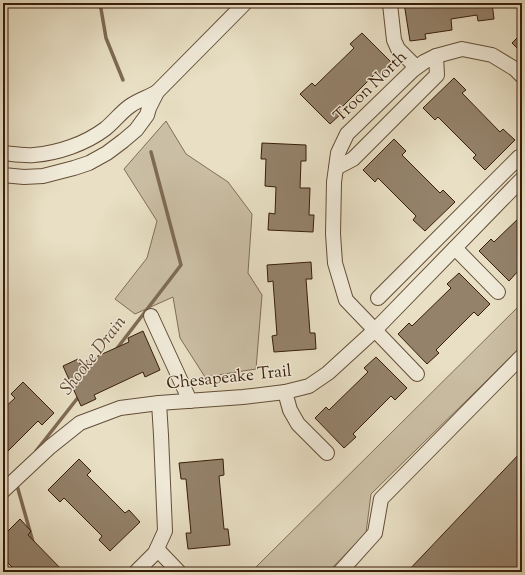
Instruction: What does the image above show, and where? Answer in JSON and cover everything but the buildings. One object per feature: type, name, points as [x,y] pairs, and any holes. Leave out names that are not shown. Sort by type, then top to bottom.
[{"type":"street","points":[[3,153],[32,155],[45,154],[67,148],[88,139],[105,129],[132,105],[157,92],[245,3]]},
{"type":"street","points":[[390,4],[394,40],[398,49],[416,67]]},
{"type":"street","name":"Troon North","points":[[417,374],[346,300],[335,263],[333,234],[334,182],[338,152],[347,134],[416,67],[436,56],[462,49],[492,54],[515,69],[522,76]]},
{"type":"street","points":[[336,168],[353,159],[437,76],[436,56]]},
{"type":"street","points":[[3,175],[24,177],[43,176],[90,163],[107,153],[136,130],[147,115],[157,92]]},
{"type":"street","points":[[67,148],[74,168]]},
{"type":"street","points":[[378,298],[519,157],[522,156]]},
{"type":"street","name":"Chesapeake Trail","points":[[3,491],[50,446],[80,423],[120,408],[159,403],[285,392],[309,386],[328,373],[375,330],[522,179]]},
{"type":"street","points":[[455,248],[498,292]]},
{"type":"street","points":[[403,273],[416,287]]},
{"type":"street","points":[[151,316],[190,401]]},
{"type":"street","points":[[340,572],[375,534],[381,499],[522,356]]},
{"type":"street","points":[[285,392],[290,410],[298,424],[327,453]]},
{"type":"street","points":[[136,572],[155,553],[166,531],[162,435],[159,403]]},
{"type":"street","points":[[157,549],[179,572]]},
{"type":"shaded area","points":[[166,121],[186,154],[228,182],[252,214],[248,273],[262,295],[256,369],[205,377],[180,338],[173,297],[135,314],[115,299],[147,258],[157,221],[124,169]]},
{"type":"shaded area","points":[[522,303],[522,346],[371,494],[366,533],[328,572],[251,572]]},
{"type":"waterway","name":"Shooke Drain","points":[[100,3],[106,38],[123,80]]},
{"type":"waterway","name":"Shooke Drain","points":[[115,351],[181,265],[151,152]]},
{"type":"waterway","name":"Shooke Drain","points":[[36,451],[80,395]]},
{"type":"waterway","name":"Shooke Drain","points":[[16,482],[33,542]]}]
